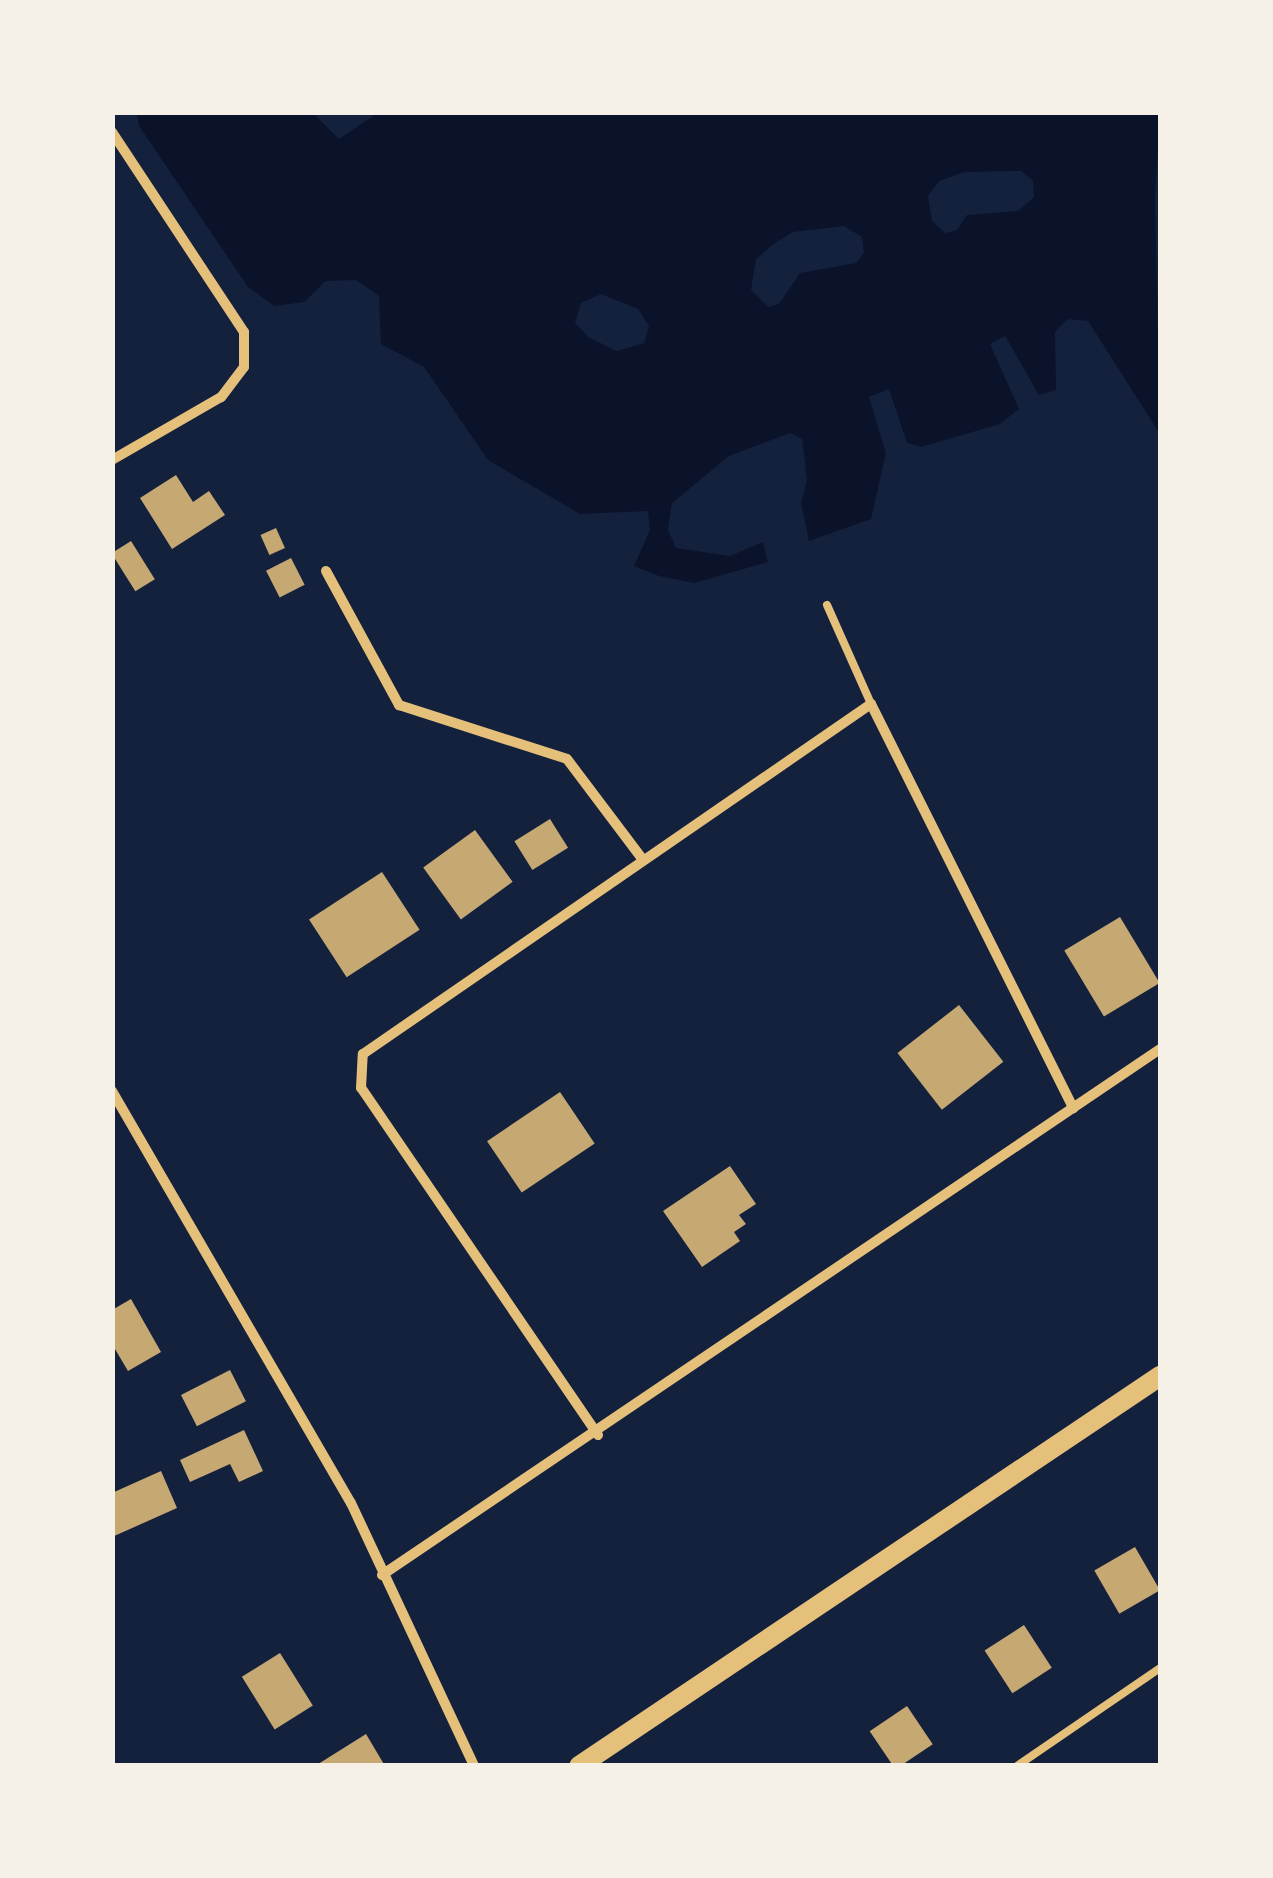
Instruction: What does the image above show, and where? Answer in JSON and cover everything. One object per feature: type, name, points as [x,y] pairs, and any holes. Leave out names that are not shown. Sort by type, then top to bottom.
[{"type":"main road","points":[[580,1766],[735,1658],[1160,1376]]},
{"type":"street","points":[[112,132],[244,332],[244,367],[221,397],[112,460]]},
{"type":"street","points":[[326,571],[399,705],[566,759],[643,860]]},
{"type":"street","points":[[598,1435],[360,1088],[364,1054],[870,704],[1074,1108]]},
{"type":"street","points":[[382,1575],[598,1435],[1160,1049]]},
{"type":"street","points":[[112,1091],[350,1502],[474,1766]]},
{"type":"lane","points":[[827,605],[870,704]]},
{"type":"lane","points":[[1017,1766],[1160,1668]]},
{"type":"water","points":[[379,112],[1160,113],[1155,199],[1160,434],[1088,321],[1068,319],[1055,332],[1056,390],[1039,395],[1005,336],[990,344],[1019,409],[1000,424],[921,447],[907,443],[889,389],[869,397],[886,453],[871,519],[809,541],[801,503],[807,480],[802,439],[790,433],[729,456],[672,503],[668,530],[676,548],[730,556],[763,542],[768,562],[694,583],[659,576],[634,566],[650,530],[648,511],[580,514],[488,460],[424,367],[381,344],[379,296],[356,280],[326,281],[304,302],[274,306],[248,287],[139,126],[137,113],[313,113],[339,139]],"holes":[[[1021,171],[1033,181],[1034,197],[1018,211],[967,215],[957,230],[945,233],[932,221],[928,196],[939,181],[964,172]],[[844,226],[862,237],[864,253],[856,263],[800,273],[779,304],[768,307],[751,290],[756,259],[793,232]],[[601,294],[638,309],[649,326],[644,343],[617,351],[588,337],[575,323],[581,303]]]},
{"type":"building","points":[[176,475],[193,502],[209,491],[225,515],[172,549],[140,498]]},
{"type":"building","points":[[276,528],[285,548],[269,555],[260,535]]},
{"type":"building","points":[[131,541],[155,579],[135,591],[112,554]]},
{"type":"building","points":[[291,558],[305,585],[280,597],[266,571]]},
{"type":"building","points":[[550,819],[568,848],[532,870],[514,841]]},
{"type":"building","points":[[475,830],[513,882],[461,919],[423,868]]},
{"type":"building","points":[[382,872],[420,930],[347,977],[309,919]]},
{"type":"building","points":[[1120,917],[1160,983],[1104,1016],[1064,950]]},
{"type":"building","points":[[959,1005],[1003,1062],[942,1110],[898,1053]]},
{"type":"building","points":[[560,1092],[595,1143],[522,1193],[487,1141]]},
{"type":"building","points":[[730,1166],[756,1204],[739,1215],[746,1224],[734,1232],[740,1241],[702,1267],[663,1211]]},
{"type":"building","points":[[131,1299],[161,1352],[128,1371],[112,1344],[112,1310]]},
{"type":"building","points":[[230,1370],[246,1401],[197,1426],[181,1395]]},
{"type":"building","points":[[244,1430],[263,1471],[239,1482],[230,1464],[190,1482],[180,1460]]},
{"type":"building","points":[[161,1471],[177,1508],[112,1537],[112,1493]]},
{"type":"building","points":[[1135,1547],[1160,1590],[1119,1614],[1094,1570]]},
{"type":"building","points":[[1024,1625],[1052,1668],[1012,1693],[985,1651]]},
{"type":"building","points":[[280,1653],[313,1706],[275,1729],[242,1677]]},
{"type":"building","points":[[907,1706],[933,1744],[900,1766],[893,1766],[870,1731]]},
{"type":"building","points":[[366,1734],[385,1766],[315,1766]]}]
